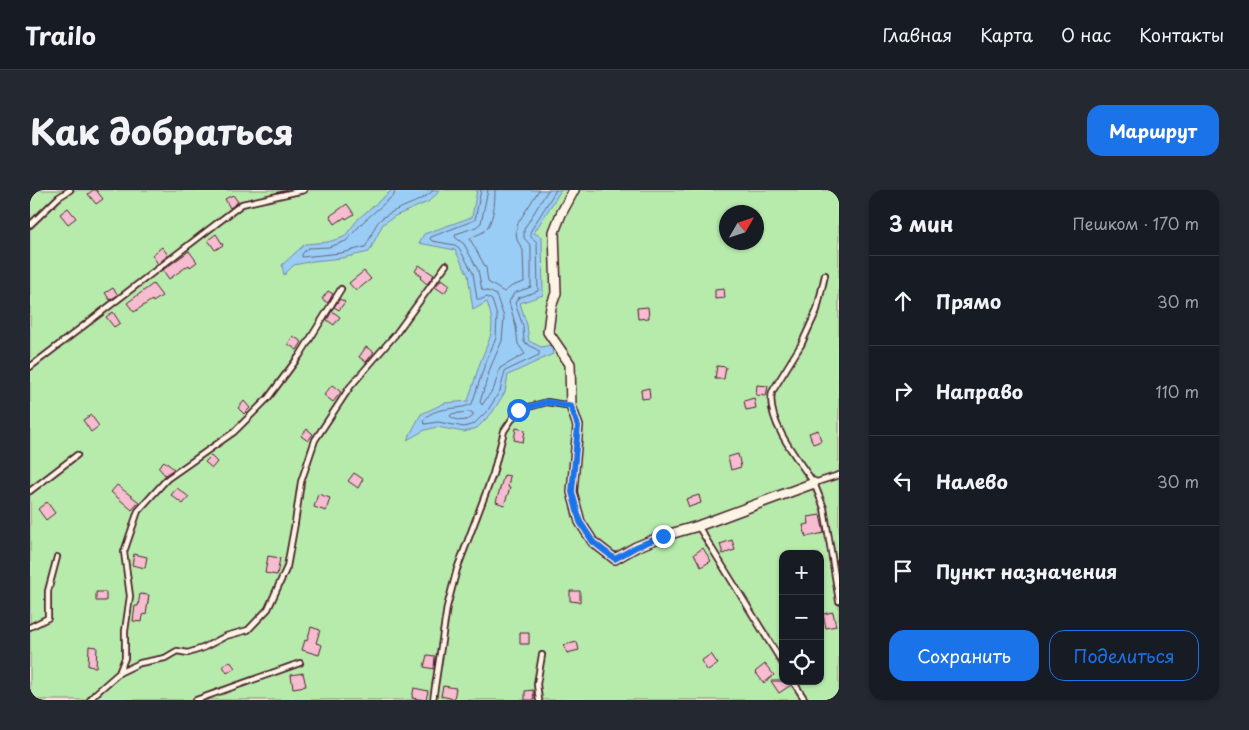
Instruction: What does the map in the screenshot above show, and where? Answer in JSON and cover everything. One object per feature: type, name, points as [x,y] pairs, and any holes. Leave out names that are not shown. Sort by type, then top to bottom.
[{"type":"street","points":[[574,190],[554,232],[556,293],[551,307],[548,332],[570,364],[571,406],[578,426],[572,492],[580,522],[593,542],[615,559],[636,547],[663,536],[698,526],[814,483]]},
{"type":"lane","points":[[30,224],[59,197],[70,190]]},
{"type":"lane","points":[[30,367],[242,204],[304,190]]},
{"type":"lane","points":[[90,700],[119,673],[140,663],[165,658],[176,651],[188,653],[203,648],[226,636],[248,630],[268,609],[287,567],[301,482],[315,440],[350,387],[395,335],[446,265]]},
{"type":"lane","points":[[825,276],[817,310],[801,345],[772,392],[771,398],[774,416],[787,444],[814,483],[824,508],[839,601]]},
{"type":"lane","points":[[119,673],[125,658],[125,631],[130,596],[124,552],[138,511],[167,479],[234,432],[268,398],[300,355],[341,289]]},
{"type":"lane","points":[[433,700],[447,608],[457,569],[493,474],[504,431],[518,410],[547,402],[571,406]]},
{"type":"lane","points":[[30,491],[77,455]]},
{"type":"lane","points":[[814,483],[839,475]]},
{"type":"lane","points":[[698,526],[779,658]]},
{"type":"lane","points":[[30,627],[48,618],[48,591],[56,557]]},
{"type":"lane","points":[[539,700],[537,684],[542,654]]},
{"type":"lane","points":[[196,700],[300,663]]},
{"type":"lane","points":[[796,685],[805,700]]},
{"type":"green space","points":[[30,190],[839,190],[839,700],[30,700]]},
{"type":"water","points":[[392,190],[441,190],[428,202],[395,216],[383,224],[369,252],[294,265],[284,275],[282,265],[305,244],[328,242],[344,237],[359,218]]},
{"type":"water","points":[[477,190],[561,190],[534,233],[542,237],[543,295],[520,303],[527,325],[529,341],[541,347],[551,345],[553,354],[508,375],[505,392],[492,413],[477,428],[464,432],[437,427],[425,430],[407,440],[421,414],[445,403],[468,401],[491,333],[492,320],[487,302],[473,310],[468,275],[455,250],[419,243],[424,234],[472,217]]},
{"type":"building","points":[[96,190],[103,199],[96,204],[88,194]]},
{"type":"building","points":[[233,195],[238,202],[230,208],[225,199]]},
{"type":"building","points":[[347,204],[354,214],[346,219],[345,217],[335,224],[330,216]]},
{"type":"building","points":[[68,208],[76,218],[68,224],[60,214]]},
{"type":"building","points":[[216,234],[223,245],[215,250],[208,240]]},
{"type":"building","points":[[162,247],[168,255],[158,264],[152,255]]},
{"type":"building","points":[[189,251],[197,262],[190,267],[189,265],[169,279],[163,270]]},
{"type":"building","points":[[419,265],[434,275],[427,284],[420,278],[422,276],[415,271]]},
{"type":"building","points":[[364,271],[371,279],[356,291],[349,283]]},
{"type":"building","points":[[442,279],[450,285],[444,293],[435,287]]},
{"type":"building","points":[[153,284],[162,296],[134,312],[127,303]]},
{"type":"building","points":[[113,288],[118,295],[110,300],[105,293]]},
{"type":"building","points":[[724,289],[725,298],[715,299],[715,290]]},
{"type":"building","points":[[328,291],[333,294],[328,303],[322,299]]},
{"type":"building","points":[[340,299],[345,302],[339,310],[334,307]]},
{"type":"building","points":[[648,307],[649,318],[638,319],[637,308]]},
{"type":"building","points":[[332,311],[340,317],[334,325],[327,320]]},
{"type":"building","points":[[113,312],[120,323],[114,327],[106,317]]},
{"type":"building","points":[[293,336],[302,342],[297,350],[288,344]]},
{"type":"building","points":[[366,347],[374,352],[366,362],[359,357]]},
{"type":"building","points":[[717,366],[726,367],[724,379],[715,379]]},
{"type":"building","points":[[332,385],[341,392],[333,402],[324,395]]},
{"type":"building","points":[[757,385],[768,386],[766,396],[756,395]]},
{"type":"building","points":[[649,388],[650,398],[642,399],[641,390]]},
{"type":"building","points":[[754,398],[756,408],[746,410],[744,401]]},
{"type":"building","points":[[244,401],[250,408],[244,414],[238,408]]},
{"type":"building","points":[[91,415],[99,426],[91,432],[83,420]]},
{"type":"building","points":[[516,428],[525,430],[523,442],[514,440]]},
{"type":"building","points":[[307,429],[313,434],[308,441],[301,436]]},
{"type":"building","points":[[818,430],[821,441],[813,444],[809,433]]},
{"type":"building","points":[[738,454],[741,467],[731,470],[728,457]]},
{"type":"building","points":[[211,456],[217,462],[212,468],[205,462]]},
{"type":"building","points":[[164,461],[174,469],[165,475],[158,467]]},
{"type":"building","points":[[354,473],[363,479],[358,488],[348,481]]},
{"type":"building","points":[[504,475],[510,476],[508,487],[510,488],[504,505],[496,502]]},
{"type":"building","points":[[117,485],[139,502],[132,510],[111,492]]},
{"type":"building","points":[[177,488],[189,497],[183,504],[171,495]]},
{"type":"building","points":[[318,494],[330,498],[326,511],[314,507]]},
{"type":"building","points":[[699,495],[701,503],[689,507],[686,499]]},
{"type":"building","points":[[47,502],[55,513],[46,520],[38,509]]},
{"type":"building","points":[[820,515],[824,533],[806,537],[803,525],[809,524],[808,517]]},
{"type":"building","points":[[732,540],[735,550],[723,554],[720,544]]},
{"type":"building","points":[[703,548],[711,561],[701,567],[694,554]]},
{"type":"building","points":[[134,554],[147,557],[145,568],[132,565]]},
{"type":"building","points":[[268,556],[280,558],[277,575],[265,573]]},
{"type":"building","points":[[570,591],[580,591],[580,602],[570,601]]},
{"type":"building","points":[[96,592],[106,592],[106,601],[96,601]]},
{"type":"building","points":[[140,594],[149,595],[146,615],[143,614],[142,622],[133,621],[135,606],[138,606]]},
{"type":"building","points":[[833,612],[836,626],[826,628],[824,614]]},
{"type":"building","points":[[311,627],[320,630],[316,643],[322,645],[319,655],[302,650]]},
{"type":"building","points":[[520,633],[529,633],[529,644],[520,644]]},
{"type":"building","points":[[577,642],[579,650],[567,653],[564,645]]},
{"type":"building","points":[[89,646],[97,647],[96,667],[88,666]]},
{"type":"building","points":[[711,654],[718,664],[708,671],[701,661]]},
{"type":"building","points":[[427,655],[435,656],[434,669],[424,667]]},
{"type":"building","points":[[230,661],[235,668],[227,673],[223,666]]},
{"type":"building","points":[[765,664],[774,675],[764,683],[755,672]]},
{"type":"building","points":[[303,673],[306,686],[293,688],[291,675]]},
{"type":"building","points":[[771,681],[779,681],[779,685],[791,685],[779,693]]},
{"type":"building","points":[[443,686],[456,688],[454,699],[441,696]]},
{"type":"building","points":[[414,688],[428,691],[426,700],[412,698]]},
{"type":"building","points":[[533,690],[534,700],[525,700],[525,691]]},
{"type":"route","points":[[518,410],[547,402],[571,406],[578,426],[572,492],[580,522],[593,542],[615,559],[636,547],[663,536]]}]
